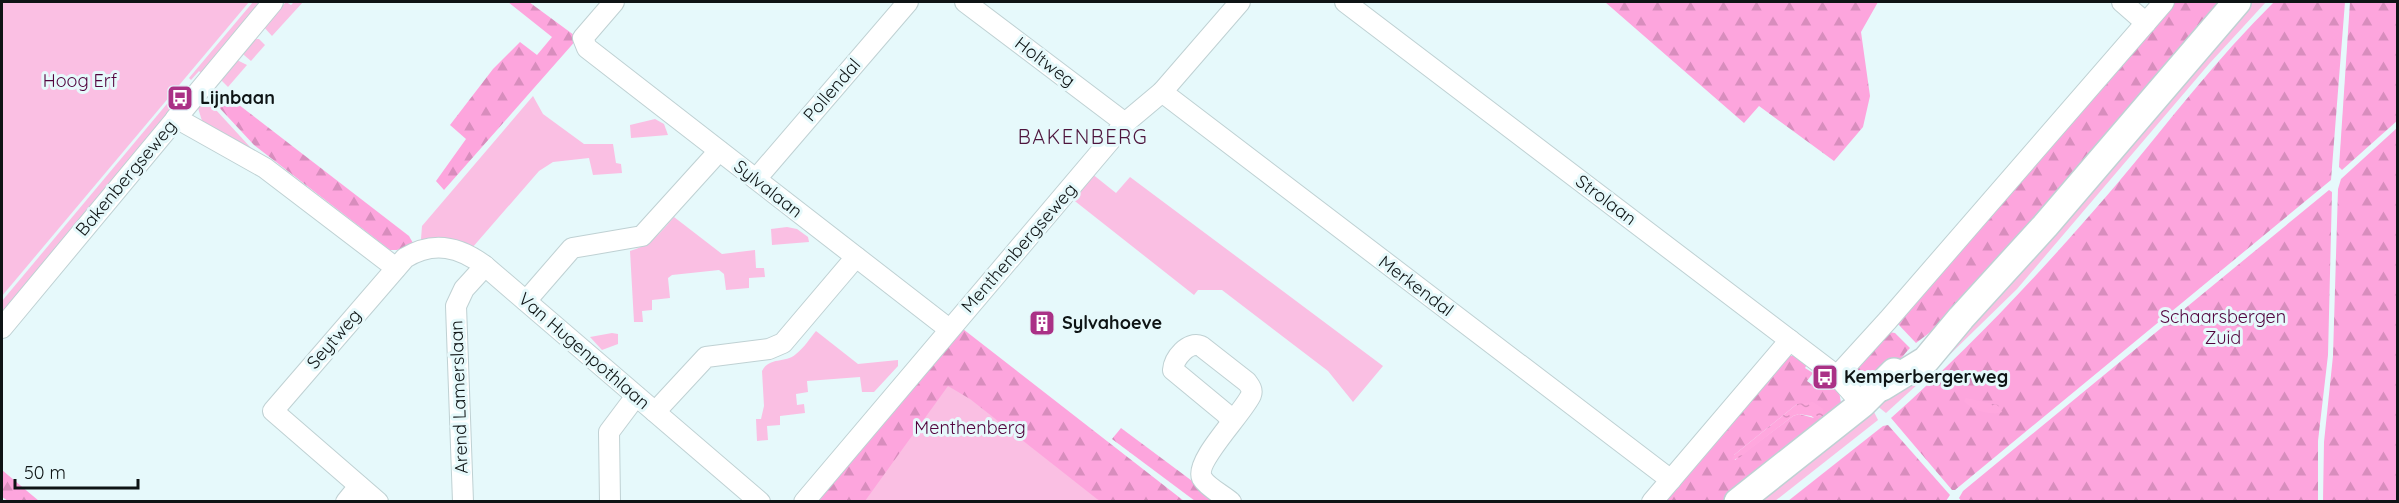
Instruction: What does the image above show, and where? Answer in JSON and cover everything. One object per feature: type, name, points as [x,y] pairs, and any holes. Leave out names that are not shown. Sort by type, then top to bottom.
[{"type":"main road","points":[[1738,501],[1882,387],[1926,360],[1960,318],[2045,226],[2237,2]]},
{"type":"street","name":"Bakenbergseweg","points":[[2,328],[273,2]]},
{"type":"street","name":"Sylvalaan","points":[[614,2],[583,38],[587,48],[950,329]]},
{"type":"street","name":"Pollendal","points":[[756,179],[908,2]]},
{"type":"street","name":"Holtweg","points":[[965,2],[1125,123]]},
{"type":"street","name":"Menthenbergseweg","points":[[804,501],[1125,123],[1162,92],[1240,2]]},
{"type":"street","name":"Strolaan","points":[[1345,2],[1837,376],[1862,404]]},
{"type":"street","points":[[1837,376],[1896,312],[2153,9],[2122,2]]},
{"type":"street","name":"Merkendal","points":[[1162,92],[1671,480]]},
{"type":"street","points":[[176,118],[265,168],[396,268]]},
{"type":"street","points":[[526,301],[572,248],[642,236],[718,150]]},
{"type":"street","name":"Van Hugenpothlaan","points":[[396,268],[411,254],[444,248],[461,250],[485,266],[760,501]]},
{"type":"street","points":[[655,412],[706,357],[769,349],[783,343],[856,257]]},
{"type":"street","name":"Arend Lamerslaan","points":[[463,501],[456,306],[459,296],[485,266]]},
{"type":"street","name":"Seytweg","points":[[359,486],[273,411],[396,268]]},
{"type":"street","points":[[1652,501],[1790,340]]},
{"type":"street","points":[[610,501],[609,432],[636,396]]},
{"type":"street","points":[[1231,420],[1230,428],[1203,462],[1201,470],[1205,482],[1231,501]]},
{"type":"street","points":[[346,501],[359,486],[378,501]]},
{"type":"green space","name":"Hoog Erf","points":[[2,2],[249,2],[2,296]]},
{"type":"green space","points":[[253,2],[264,2],[202,74],[199,71],[191,80],[189,78]]},
{"type":"green space","points":[[286,2],[291,5],[294,2],[303,2],[272,36],[263,26]]},
{"type":"green space","points":[[508,2],[529,2],[578,38],[444,190],[436,181],[466,139],[450,125],[493,69],[520,42],[537,55],[552,37]]},
{"type":"green space","points":[[1605,2],[1878,2],[1861,32],[1870,96],[1863,127],[1834,161],[1759,106],[1744,123]]},
{"type":"green space","points":[[2172,2],[2225,2],[1945,321],[1916,343],[1897,323]]},
{"type":"green space","points":[[2248,2],[2266,2],[2209,64],[2017,289],[1938,366]]},
{"type":"green space","points":[[2274,2],[2345,2],[2331,180],[1955,490],[1952,490],[1891,418],[1979,335],[2035,276],[2116,185],[2213,68]]},
{"type":"green space","points":[[2350,2],[2397,2],[2398,120],[2342,170],[2339,167]]},
{"type":"green space","points":[[251,39],[259,39],[265,45],[251,61],[242,50]]},
{"type":"green space","points":[[235,59],[247,65],[228,87],[219,78]]},
{"type":"green space","points":[[217,88],[409,236],[413,243],[397,250],[390,250],[254,145],[214,102],[213,95]]},
{"type":"green space","points":[[533,96],[543,114],[584,144],[613,144],[616,163],[621,164],[622,173],[593,175],[589,158],[553,162],[539,171],[472,248],[421,239],[422,226]]},
{"type":"green space","points":[[204,97],[251,148],[250,150],[203,124],[198,108]]},
{"type":"green space","points":[[171,99],[177,104],[2,314],[2,301]]},
{"type":"green space","points":[[655,119],[664,124],[668,135],[631,138],[630,125]]},
{"type":"green space","points":[[2397,128],[2397,501],[2323,501],[2324,442],[2333,356],[2338,189],[2341,179]]},
{"type":"green space","points":[[1091,173],[1116,193],[1130,177],[1383,366],[1353,402],[1328,371],[1222,290],[1198,290],[1194,295],[1071,198]]},
{"type":"green space","name":"Schaarsbergen Zuid","points":[[2329,190],[2332,192],[2328,355],[2318,441],[2318,501],[1962,502],[1959,498],[1963,491]]},
{"type":"green space","points":[[674,217],[722,254],[755,250],[756,268],[764,268],[765,277],[749,278],[749,288],[726,290],[724,274],[719,270],[672,275],[668,278],[670,298],[652,300],[652,310],[642,311],[643,322],[634,322],[630,251],[649,242]]},
{"type":"green space","points":[[787,227],[797,229],[808,237],[809,242],[772,245],[771,229]]},
{"type":"green space","points":[[963,329],[1184,501],[1102,502],[970,399],[948,386],[865,501],[811,502]]},
{"type":"green space","name":"Menthenberg","points":[[957,330],[1183,502],[811,502]]},
{"type":"green space","points":[[816,331],[858,364],[898,360],[898,366],[874,392],[862,392],[860,377],[807,381],[808,392],[796,394],[797,405],[804,404],[805,413],[780,416],[780,425],[767,426],[768,440],[757,441],[756,419],[761,419],[764,406],[762,371],[769,363],[792,357]]},
{"type":"green space","points":[[1889,332],[1895,333],[1910,348],[1882,378],[1867,383],[1859,382],[1852,371]]},
{"type":"green space","points":[[618,334],[618,344],[602,350],[590,337]]},
{"type":"green space","points":[[1787,356],[1796,356],[1808,363],[1805,368],[1813,373],[1807,381],[1818,389],[1824,382],[1830,386],[1833,382],[1839,391],[1841,403],[1726,501],[1660,502]],"holes":[[[1797,404],[1814,418],[1799,414],[1793,416],[1735,460],[1734,455]]]},
{"type":"green space","points":[[1930,373],[1886,413],[1876,405]]},
{"type":"green space","points":[[1872,408],[1878,420],[1775,501],[1751,502]]},
{"type":"green space","points":[[1888,425],[1950,495],[1946,501],[1788,501],[1883,426]]},
{"type":"green space","points":[[1121,428],[1219,501],[1195,501],[1112,439]]},
{"type":"green space","points":[[2,470],[39,501],[8,501],[2,497]]},
{"type":"water","points":[[1966,398],[1998,405],[2002,412],[1987,413],[1976,409],[1964,401]]},
{"type":"water","points":[[1813,402],[1823,409],[1823,418],[1799,414],[1793,416],[1739,458],[1732,460],[1734,455],[1797,404]]},
{"type":"place","name":"Lijnbaan","points":[[180,98]]},
{"type":"place","name":"Sylvahoeve","points":[[1042,323]]},
{"type":"place","name":"Kemperbergerweg","points":[[1825,377]]},
{"type":"district","name":"BAKENBERG","points":[[1083,137]]}]
